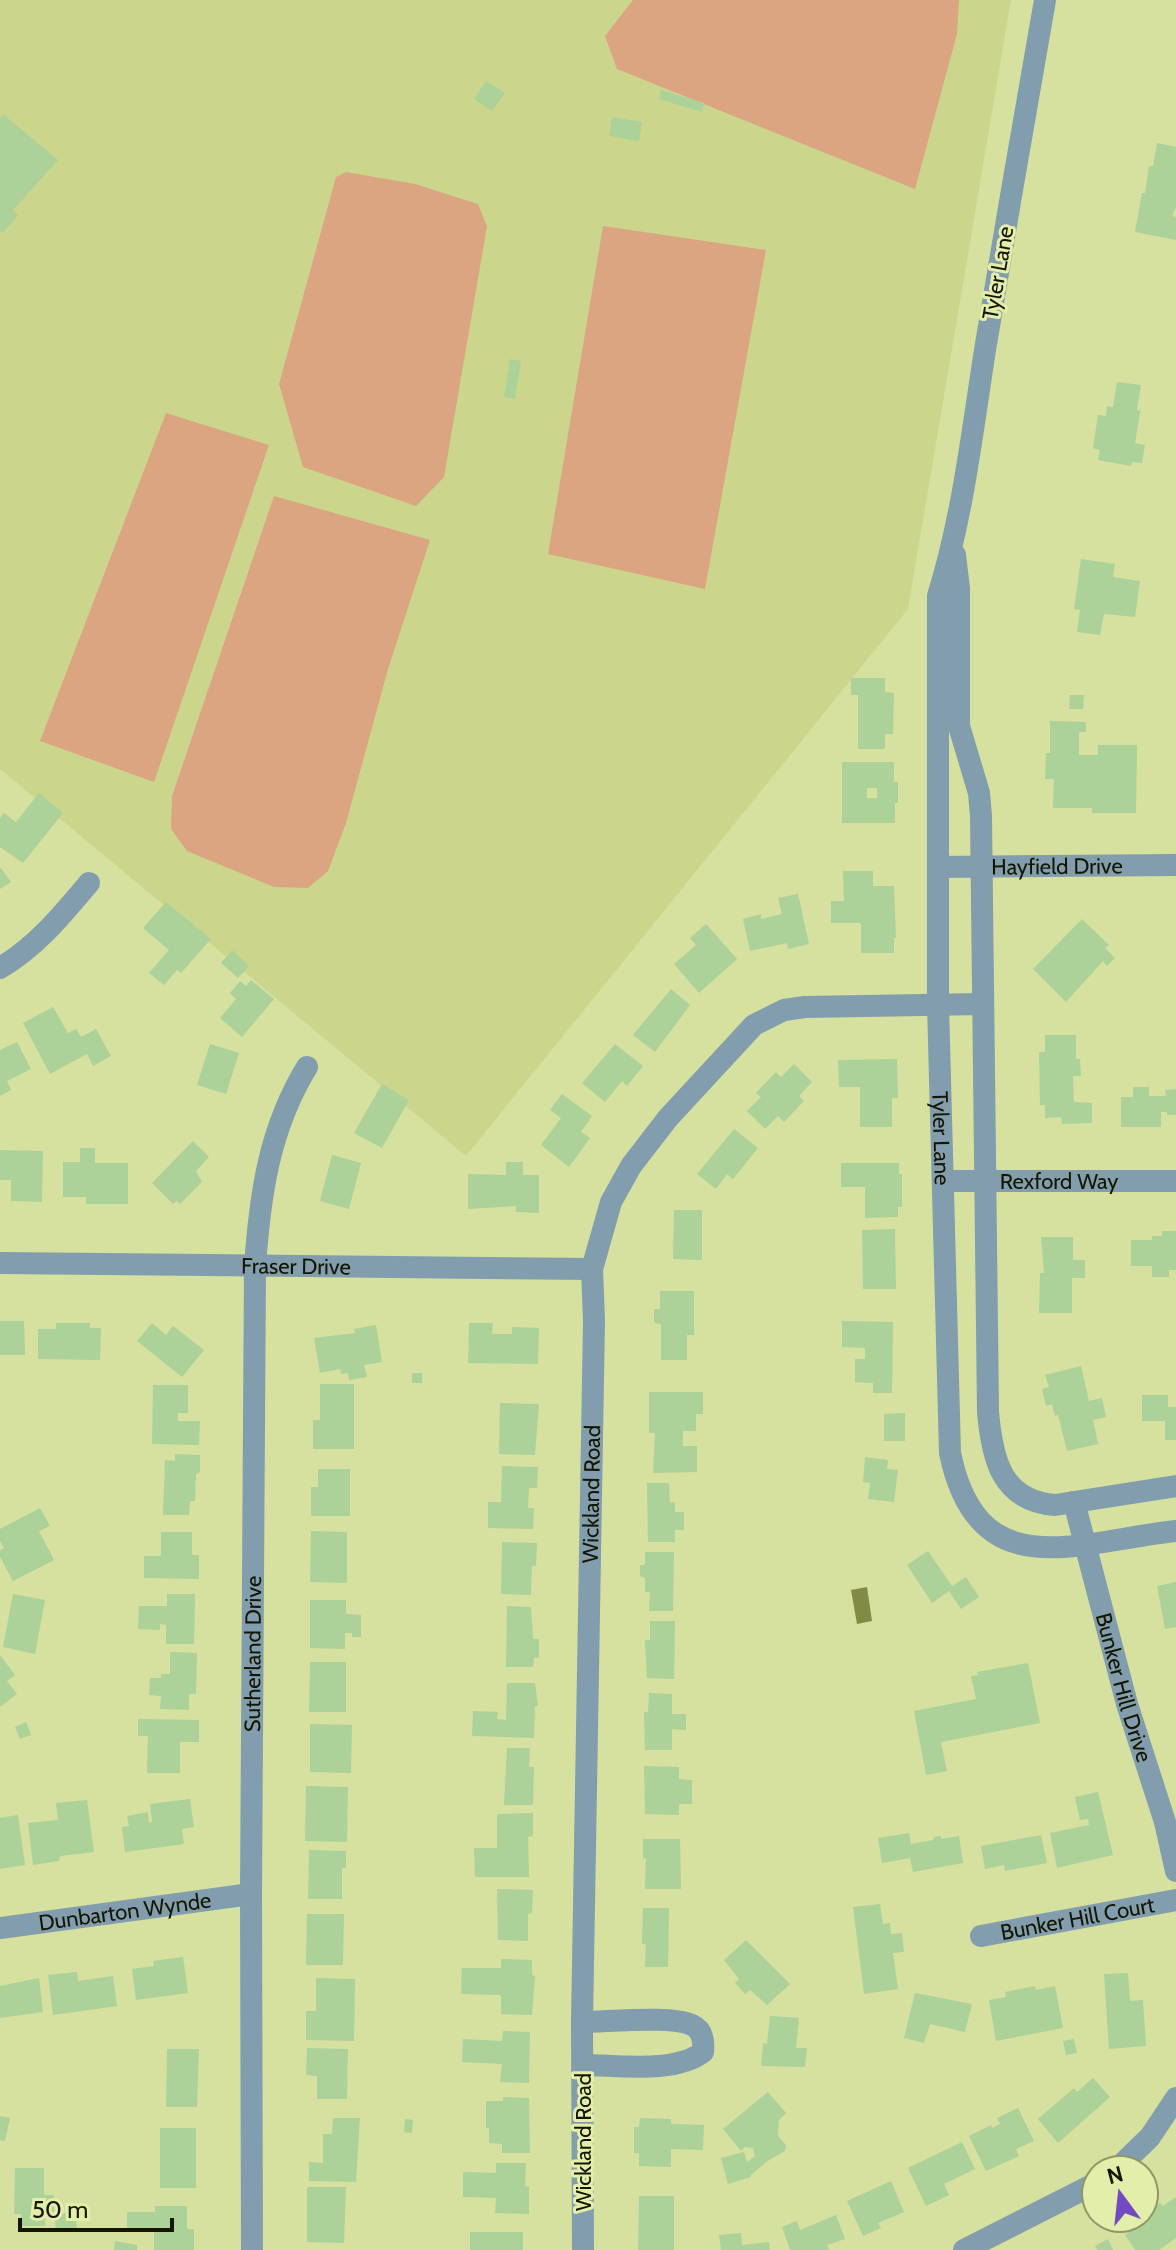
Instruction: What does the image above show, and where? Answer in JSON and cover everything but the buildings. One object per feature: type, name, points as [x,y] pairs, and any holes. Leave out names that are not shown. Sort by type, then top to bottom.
[{"type":"street","name":"Tyler Lane","points":[[1045,0],[953,546],[938,596],[938,1004],[950,1453],[962,1496],[984,1525],[999,1536],[1024,1545],[1084,1547],[1121,1538],[1176,1531]]},
{"type":"street","name":"Tyler Lane","points":[[953,546],[959,588],[959,726],[979,793],[990,1436],[1004,1479],[1025,1498],[1040,1504],[1074,1502],[1176,1486]]},
{"type":"street","name":"Hayfield Drive","points":[[939,867],[1176,865]]},
{"type":"street","points":[[0,968],[52,927],[89,883]]},
{"type":"street","name":"Wickland Road","points":[[583,2250],[582,2022],[594,1337],[592,1269],[606,1212],[631,1166],[668,1118],[754,1025],[784,1010],[805,1007],[983,1004]]},
{"type":"street","name":"Sutherland Drive","points":[[252,2250],[255,1266],[259,1210],[268,1157],[291,1093],[307,1067]]},
{"type":"street","name":"Rexford Way","points":[[943,1181],[1176,1181]]},
{"type":"street","name":"Fraser Drive","points":[[0,1263],[592,1269]]},
{"type":"street","name":"Bunker Hill Drive","points":[[1074,1502],[1131,1719],[1165,1822],[1176,1871]]},
{"type":"street","name":"Dunbarton Wynde","points":[[0,1928],[251,1894]]},
{"type":"street","name":"Bunker Hill Court","points":[[981,1936],[1176,1900]]},
{"type":"street","points":[[582,2022],[673,2021],[692,2025],[701,2032],[704,2043],[703,2052],[691,2061],[668,2065],[583,2065]]},
{"type":"street","points":[[1132,2154],[1150,2137],[1176,2098]]},
{"type":"street","points":[[964,2250],[1080,2191]]},
{"type":"shaded area","points":[[0,0],[1011,0],[908,609],[466,1156],[0,769]]},
{"type":"shaded area","points":[[633,0],[959,0],[957,34],[915,189],[617,69],[605,36]]},
{"type":"shaded area","points":[[346,172],[415,184],[478,204],[487,226],[444,477],[416,506],[303,467],[279,384],[336,177]]},
{"type":"shaded area","points":[[603,226],[766,250],[705,589],[548,554]]},
{"type":"shaded area","points":[[166,413],[269,445],[154,782],[40,741]]},
{"type":"shaded area","points":[[274,496],[430,540],[388,669],[346,823],[328,871],[308,888],[274,887],[187,851],[171,829],[172,796]]},
{"type":"shaded area","points":[[867,1587],[872,1621],[857,1624],[851,1590]]}]
